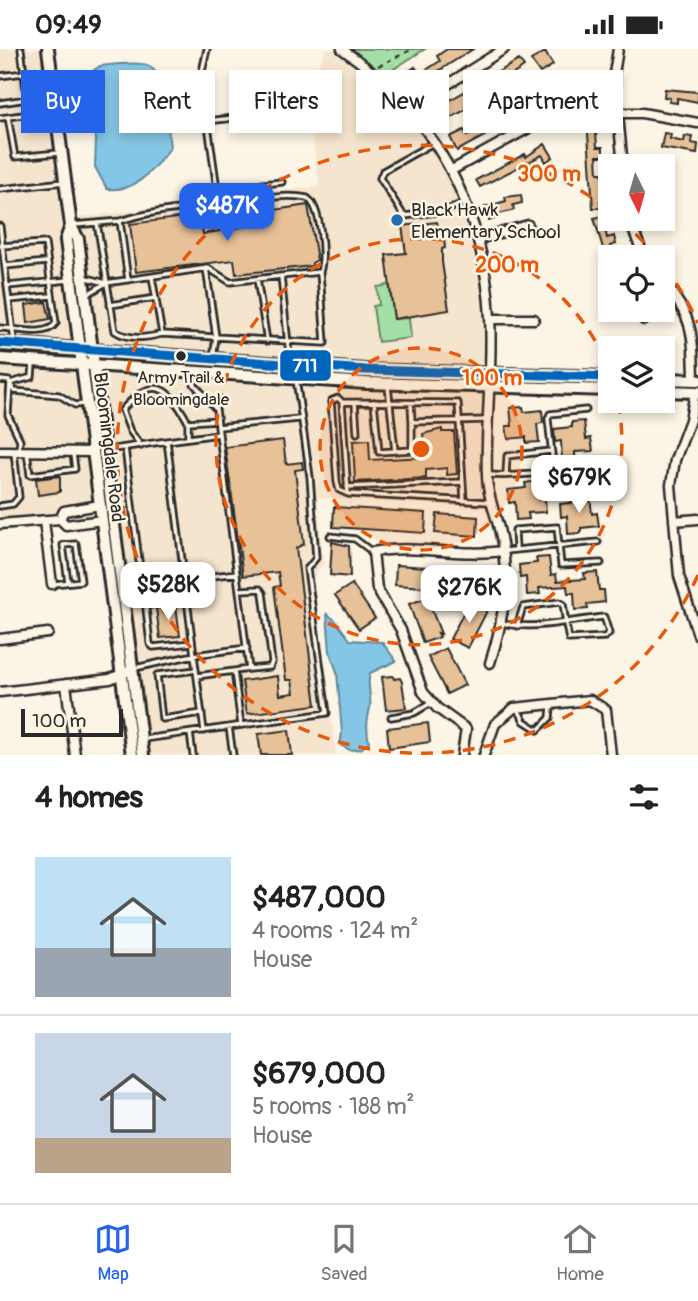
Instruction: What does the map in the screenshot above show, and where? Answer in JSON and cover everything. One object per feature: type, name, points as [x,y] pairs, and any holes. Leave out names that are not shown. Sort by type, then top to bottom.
[{"type":"main road","name":"Bloomingdale Road","points":[[48,49],[50,70]]},
{"type":"main road","name":"Bloomingdale Road","points":[[58,133],[71,226],[78,239],[86,295],[144,755]]},
{"type":"main road","name":"Bloomingdale Road","points":[[71,226],[66,240],[132,755]]},
{"type":"main road","points":[[0,343],[290,365],[598,377]]},
{"type":"main road","points":[[0,359],[388,384],[598,390]]},
{"type":"main road","points":[[675,379],[696,380]]},
{"type":"main road","points":[[675,391],[696,392]]},
{"type":"street","points":[[342,49],[369,70]]},
{"type":"street","points":[[449,84],[504,49]]},
{"type":"street","points":[[615,70],[618,49]]},
{"type":"street","points":[[623,114],[642,113],[698,123]]},
{"type":"street","points":[[428,133],[452,170],[467,201],[479,239],[490,319],[486,475],[503,551],[506,590],[502,623],[490,663]]},
{"type":"street","points":[[452,170],[520,133]]},
{"type":"street","points":[[620,133],[622,154]]},
{"type":"street","points":[[479,239],[528,225]]},
{"type":"street","points":[[675,296],[684,307],[695,330],[696,380]]},
{"type":"street","points":[[490,319],[534,319]]},
{"type":"street","points":[[696,392],[690,420],[672,471],[682,593],[698,635]]},
{"type":"street","points":[[0,451],[73,454],[93,452]]},
{"type":"street","points":[[60,519],[64,511],[100,505]]},
{"type":"street","points":[[60,519],[66,525],[102,520]]},
{"type":"street","points":[[0,524],[60,519]]},
{"type":"street","points":[[674,521],[698,519]]},
{"type":"street","points":[[44,521],[52,584]]},
{"type":"street","points":[[463,755],[466,729],[431,703],[423,692],[396,620],[379,593],[373,552],[394,548],[477,554],[503,551]]},
{"type":"street","points":[[0,639],[48,633]]},
{"type":"street","points":[[0,692],[110,679],[133,669]]},
{"type":"street","points":[[66,684],[75,755]]},
{"type":"street","points":[[484,755],[495,724],[518,708],[590,700],[600,704],[608,719],[611,755]]},
{"type":"lane","points":[[21,49],[24,70]]},
{"type":"lane","points":[[202,70],[207,49]]},
{"type":"lane","points":[[0,76],[21,73]]},
{"type":"lane","points":[[0,103],[21,100]]},
{"type":"lane","points":[[0,118],[21,115]]},
{"type":"lane","points":[[8,117],[11,149],[15,156],[61,153]]},
{"type":"lane","points":[[209,133],[217,190]]},
{"type":"lane","points":[[435,142],[383,171],[380,179],[404,216],[445,211],[467,201]]},
{"type":"lane","points":[[0,189],[65,182]]},
{"type":"lane","points":[[183,193],[282,182]]},
{"type":"lane","points":[[71,226],[97,223],[120,221],[141,214],[288,196],[307,198],[316,208],[324,261],[320,272],[327,341],[288,342],[162,334],[150,338],[121,335],[115,331],[97,223]]},
{"type":"lane","points":[[120,221],[128,280]]},
{"type":"lane","points":[[0,226],[14,344]]},
{"type":"lane","points":[[0,328],[38,331],[53,328],[56,323],[45,243],[1,246]]},
{"type":"lane","points":[[5,266],[47,262]]},
{"type":"lane","points":[[83,277],[106,283],[206,268],[230,282],[320,272]]},
{"type":"lane","points":[[206,268],[216,337],[213,359]]},
{"type":"lane","points":[[152,276],[162,334]]},
{"type":"lane","points":[[142,739],[327,713],[307,569],[316,558],[316,538],[296,379],[290,365],[281,276]]},
{"type":"lane","points":[[257,279],[267,341]]},
{"type":"lane","points":[[7,286],[71,280]]},
{"type":"lane","points":[[86,295],[106,283]]},
{"type":"lane","points":[[9,300],[51,296]]},
{"type":"lane","points":[[110,305],[156,299]]},
{"type":"lane","points":[[0,380],[10,383],[32,377],[33,362]]},
{"type":"lane","points":[[191,373],[194,384],[216,409],[249,669]]},
{"type":"lane","points":[[10,383],[14,391],[59,395],[75,405],[87,404]]},
{"type":"lane","points":[[0,506],[13,505],[19,497],[20,440],[8,415],[10,383]]},
{"type":"lane","points":[[388,384],[395,452]]},
{"type":"lane","points":[[141,446],[130,431],[122,410],[136,394],[146,389],[162,388],[173,394],[188,422],[188,438]]},
{"type":"lane","points":[[464,501],[458,403],[342,402],[338,398],[331,401],[337,482],[340,490],[348,494],[464,501],[491,502]]},
{"type":"lane","points":[[342,402],[348,494]]},
{"type":"lane","points":[[355,402],[357,433]]},
{"type":"lane","points":[[374,402],[377,449],[395,452],[412,450],[411,404]]},
{"type":"lane","points":[[486,475],[506,475],[552,471],[590,467],[594,471],[595,483],[590,488],[556,490],[552,471],[548,416],[586,410]]},
{"type":"lane","points":[[218,427],[300,419]]},
{"type":"lane","points":[[188,422],[217,420]]},
{"type":"lane","points":[[412,422],[488,420]]},
{"type":"lane","points":[[105,450],[219,434]]},
{"type":"lane","points":[[167,441],[204,731]]},
{"type":"lane","points":[[125,448],[142,585]]},
{"type":"lane","points":[[20,450],[30,475],[75,469],[73,454]]},
{"type":"lane","points":[[506,475],[507,456],[550,451]]},
{"type":"lane","points":[[348,487],[463,482]]},
{"type":"lane","points":[[516,549],[515,530],[557,527],[561,565],[601,563]]},
{"type":"lane","points":[[330,536],[355,539],[373,552]]},
{"type":"lane","points":[[503,551],[598,542]]},
{"type":"lane","points":[[52,584],[81,581],[76,544],[63,545],[68,582]]},
{"type":"lane","points":[[123,586],[139,589],[142,585],[237,573]]},
{"type":"lane","points":[[123,586],[137,581],[142,585]]},
{"type":"lane","points":[[197,676],[270,667],[272,662],[263,593],[260,589],[239,590]]},
{"type":"lane","points":[[188,600],[148,605],[150,644],[153,647],[193,643]]},
{"type":"lane","points":[[502,623],[517,626],[566,621],[604,617],[609,633],[605,637],[572,640],[566,621],[563,604],[559,602],[523,607],[517,626]]},
{"type":"lane","points":[[133,669],[144,664],[247,648]]},
{"type":"lane","points":[[196,670],[157,675],[162,719],[202,713]]},
{"type":"lane","points":[[234,671],[241,726]]},
{"type":"lane","points":[[391,716],[414,713],[431,703]]},
{"type":"lane","points":[[518,708],[524,722],[538,730],[550,718],[551,704]]},
{"type":"lane","points":[[229,727],[233,755]]},
{"type":"lane","points":[[190,733],[193,755]]},
{"type":"path","points":[[378,66],[413,49]]},
{"type":"shaded area","points":[[0,49],[46,49],[48,70],[21,70],[21,133],[55,133],[77,347],[0,341]]},
{"type":"shaded area","points":[[326,49],[338,49],[367,70],[356,70],[356,133],[424,133],[448,168],[477,239],[487,319],[487,372],[342,366],[92,348],[75,218],[319,186],[312,133],[342,133],[342,70],[317,70]]},
{"type":"shaded area","points":[[0,364],[73,370],[97,511],[0,520]]},
{"type":"shaded area","points":[[103,371],[485,390],[489,508],[318,498],[323,563],[313,579],[336,755],[148,755]]},
{"type":"green space","points":[[346,49],[425,49],[392,70],[372,70]]},
{"type":"green space","points":[[389,285],[394,319],[409,318],[411,338],[378,342],[373,306],[379,305],[377,287]]},
{"type":"water","points":[[137,63],[154,70],[119,70],[119,133],[168,133],[170,148],[150,171],[136,183],[118,189],[107,189],[95,167],[95,133],[105,133],[105,70],[94,70],[100,66]]},
{"type":"water","points":[[327,614],[350,640],[382,642],[396,661],[370,673],[367,724],[369,742],[361,749],[350,750],[340,745],[342,733],[337,672],[330,652]]},
{"type":"building","points":[[447,49],[473,49],[440,70],[426,70],[440,61],[437,56]]},
{"type":"building","points":[[545,52],[553,65],[545,70],[538,70],[531,60]]},
{"type":"building","points":[[519,60],[524,67],[519,70],[502,70]]},
{"type":"building","points":[[665,89],[698,92],[698,102],[677,98],[677,103],[669,102],[670,98],[664,97]]},
{"type":"building","points":[[463,92],[463,111],[449,119],[449,101]]},
{"type":"building","points":[[463,130],[467,136],[472,133],[490,133],[457,151],[450,137]]},
{"type":"building","points":[[588,133],[596,133],[597,147],[603,147],[603,154],[597,156],[598,208],[593,208]]},
{"type":"building","points":[[664,133],[671,134],[670,139],[684,142],[685,136],[692,137],[691,143],[698,144],[697,154],[661,148]]},
{"type":"building","points":[[545,144],[553,157],[546,162],[542,155],[480,187],[476,180],[525,154],[526,157]]},
{"type":"building","points":[[521,195],[522,203],[513,205],[514,210],[496,215],[497,218],[489,221],[485,207],[506,201],[505,197]]},
{"type":"building","points":[[308,205],[317,260],[312,266],[236,274],[234,260],[136,272],[130,224],[200,215],[203,234],[268,222],[267,211]]},
{"type":"building","points":[[598,217],[598,231],[605,231],[607,238],[614,236],[616,244],[602,245],[594,218]]},
{"type":"building","points":[[437,222],[438,228],[443,228],[445,248],[442,249],[442,262],[449,310],[394,319],[386,255],[406,253],[402,226]]},
{"type":"building","points":[[46,302],[50,319],[28,323],[26,305]]},
{"type":"building","points":[[523,407],[524,412],[542,410],[543,423],[537,424],[539,442],[526,443],[526,437],[508,439],[506,426],[512,426],[510,408]]},
{"type":"building","points":[[584,421],[586,439],[591,438],[593,451],[575,452],[575,458],[562,459],[561,441],[555,442],[554,429],[572,427],[572,422]]},
{"type":"building","points":[[442,429],[442,432],[454,432],[457,474],[447,475],[447,468],[426,470],[426,478],[355,482],[353,441],[369,440],[370,460],[425,457],[423,434]]},
{"type":"building","points":[[283,440],[286,464],[302,462],[303,469],[295,470],[304,544],[296,548],[316,705],[247,714],[242,681],[278,676],[280,695],[294,693],[292,680],[286,680],[274,587],[280,586],[278,572],[243,576],[225,447]]},
{"type":"building","points":[[60,476],[60,492],[38,495],[36,479]]},
{"type":"building","points":[[538,481],[539,500],[545,499],[546,512],[528,513],[529,519],[516,520],[515,502],[509,503],[508,490],[526,488],[525,483]]},
{"type":"building","points":[[590,496],[592,514],[597,513],[599,526],[581,528],[581,533],[568,534],[567,516],[561,517],[560,504],[578,502],[578,497]]},
{"type":"building","points":[[334,507],[426,513],[425,533],[333,527]]},
{"type":"building","points":[[437,514],[478,517],[477,536],[435,533]]},
{"type":"building","points":[[332,542],[349,546],[350,577],[330,575]]},
{"type":"building","points":[[549,557],[551,575],[556,574],[557,581],[585,579],[584,573],[597,572],[599,590],[604,590],[605,602],[587,604],[588,609],[575,610],[574,593],[568,593],[567,586],[539,588],[540,594],[527,595],[526,577],[520,578],[519,565],[537,563],[536,558]]},
{"type":"building","points":[[396,565],[488,571],[487,591],[395,585]]},
{"type":"building","points":[[352,584],[375,618],[359,629],[335,595]]},
{"type":"building","points":[[427,598],[441,634],[438,633],[440,637],[423,643],[409,604]]},
{"type":"building","points":[[469,602],[487,611],[468,648],[450,639]]},
{"type":"building","points":[[176,606],[180,636],[160,638],[156,608]]},
{"type":"building","points":[[446,648],[465,685],[447,694],[428,657]]},
{"type":"building","points":[[393,676],[394,679],[400,678],[402,682],[406,708],[386,710],[382,677]]},
{"type":"building","points":[[428,723],[430,742],[389,748],[387,728]]},
{"type":"building","points":[[289,730],[292,755],[261,755],[258,734]]},
{"type":"transit line","name":"711","points":[[0,343],[366,370],[598,377]]},
{"type":"place","name":"Black Hawk Elementary School","points":[[397,220]]},
{"type":"place","name":"Army Trail & Bloomingdale","points":[[181,356]]}]
